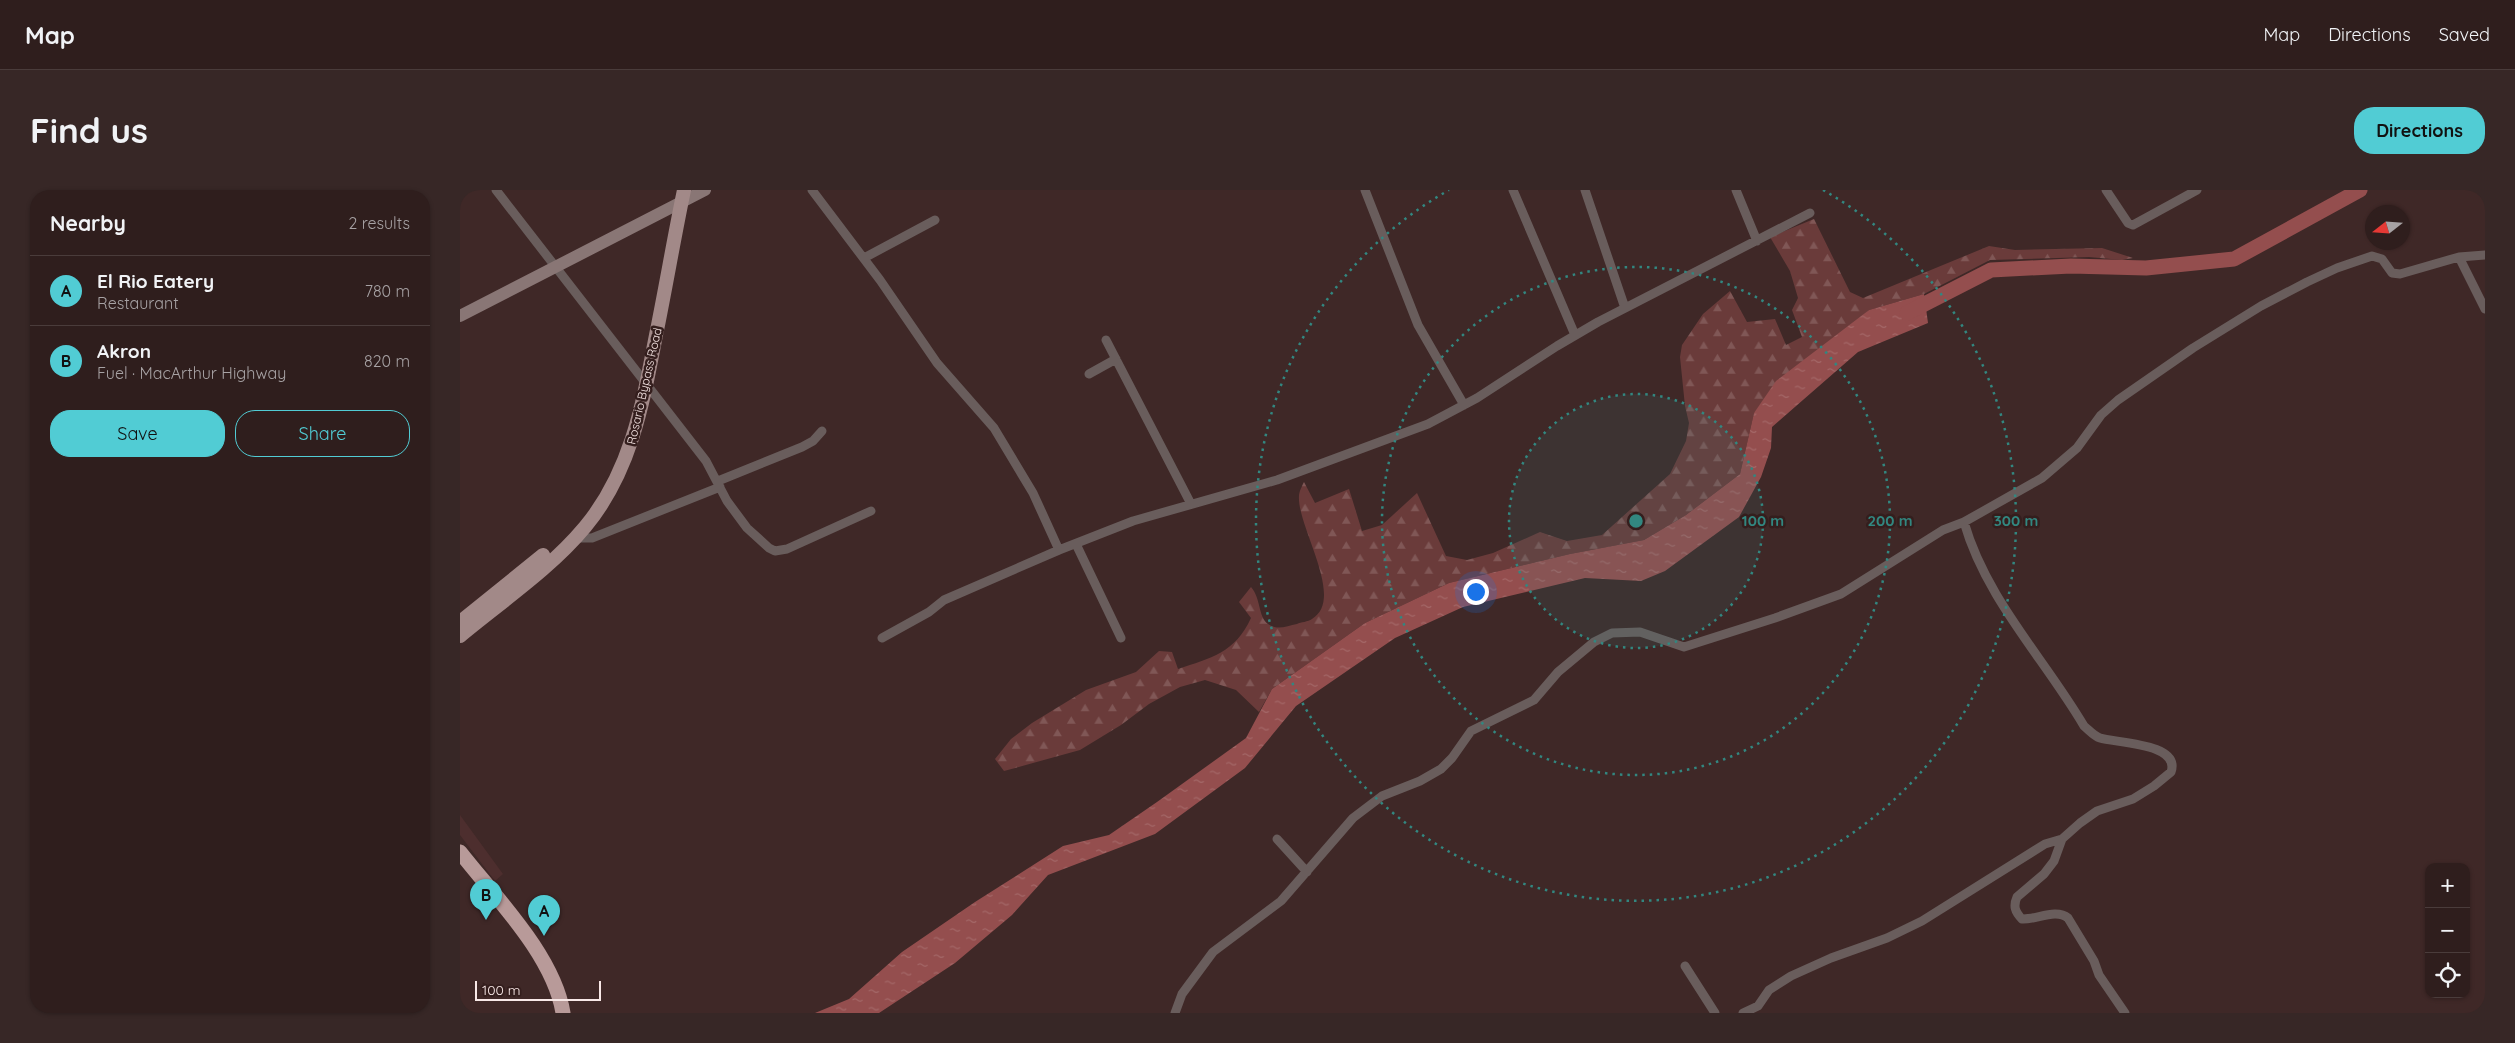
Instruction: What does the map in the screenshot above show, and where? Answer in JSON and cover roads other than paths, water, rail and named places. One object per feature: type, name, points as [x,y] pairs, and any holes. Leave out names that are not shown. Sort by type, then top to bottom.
[{"type":"highway","points":[[460,852],[541,956],[558,988],[563,1013]]},
{"type":"main road","name":"Rosario Bypass Road","points":[[460,636],[564,550],[604,500],[620,473],[630,448],[679,198]]},
{"type":"main road","name":"Rosario Bypass Road","points":[[460,622],[559,542],[596,499],[612,472],[643,380]]},
{"type":"street","points":[[496,190],[713,470],[719,484],[747,528],[762,544],[775,550],[787,549],[871,511]]},
{"type":"street","points":[[460,316],[558,268],[679,198],[705,190]]},
{"type":"street","points":[[812,190],[864,258],[937,363],[994,428],[1033,493],[1059,550]]},
{"type":"street","points":[[1365,190],[1418,325],[1464,405]]},
{"type":"street","points":[[1513,190],[1575,335]]},
{"type":"street","points":[[1585,190],[1626,308]]},
{"type":"street","points":[[1736,190],[1757,241]]},
{"type":"street","points":[[2106,190],[2128,223],[2133,225],[2197,190]]},
{"type":"street","points":[[882,638],[929,612],[944,600],[1059,550],[1133,521],[1250,488],[1406,434],[1464,405],[1575,335],[1810,213]]},
{"type":"street","points":[[864,258],[935,220]]},
{"type":"street","points":[[1175,1013],[1182,994],[1213,952],[1275,906],[1344,828],[1364,809],[1382,796],[1420,781],[1441,769],[1452,758],[1471,731],[1534,700],[1576,655],[1606,635],[1640,632],[1681,647],[1687,646],[1775,618],[1840,594],[1943,530],[1964,522],[2042,478],[2077,448],[2101,415],[2118,400],[2193,348],[2269,302],[2337,268],[2372,256],[2382,259],[2392,273],[2400,274],[2459,257],[2485,255]]},
{"type":"street","points":[[2459,257],[2485,309]]},
{"type":"street","points":[[1106,340],[1191,504]]},
{"type":"street","points":[[1090,374],[1116,359]]},
{"type":"street","points":[[575,538],[592,538],[719,484],[802,447],[813,441],[822,430]]},
{"type":"street","points":[[1743,1013],[1758,1006],[1769,990],[1791,976],[1831,958],[1887,938],[1922,921],[2045,844],[2062,839],[2097,811],[2133,799],[2154,786],[2171,772],[2171,760],[2166,753],[2142,744],[2097,737],[2084,726],[1983,572],[1972,551],[1964,522]]},
{"type":"street","points":[[1076,544],[1121,638]]},
{"type":"street","points":[[1277,839],[1307,872]]},
{"type":"street","points":[[2062,839],[2054,860],[2044,874],[2017,897],[2014,908],[2022,919],[2034,919],[2057,913],[2063,914],[2068,918],[2094,961],[2099,975],[2125,1013]]},
{"type":"street","points":[[1685,966],[1715,1013]]},
{"type":"water","points":[[1924,294],[1928,323],[1858,352],[1772,427],[1771,448],[1761,477],[1739,517],[1665,571],[1641,581],[1585,578],[1463,607],[1395,638],[1296,706],[1245,768],[1155,834],[1048,875],[1012,915],[955,963],[879,1013],[815,1013],[849,999],[902,952],[975,902],[1063,846],[1109,835],[1157,802],[1246,738],[1272,689],[1365,623],[1449,583],[1570,554],[1644,540],[1686,515],[1740,474],[1754,413],[1776,381],[1869,310]]},
{"type":"waterway","points":[[1907,313],[1991,270],[2071,266],[2146,268],[2234,259],[2360,190]]},
{"type":"place","name":"Akron","points":[[486,920]]},
{"type":"place","name":"El Rio Eatery","points":[[544,936]]}]
